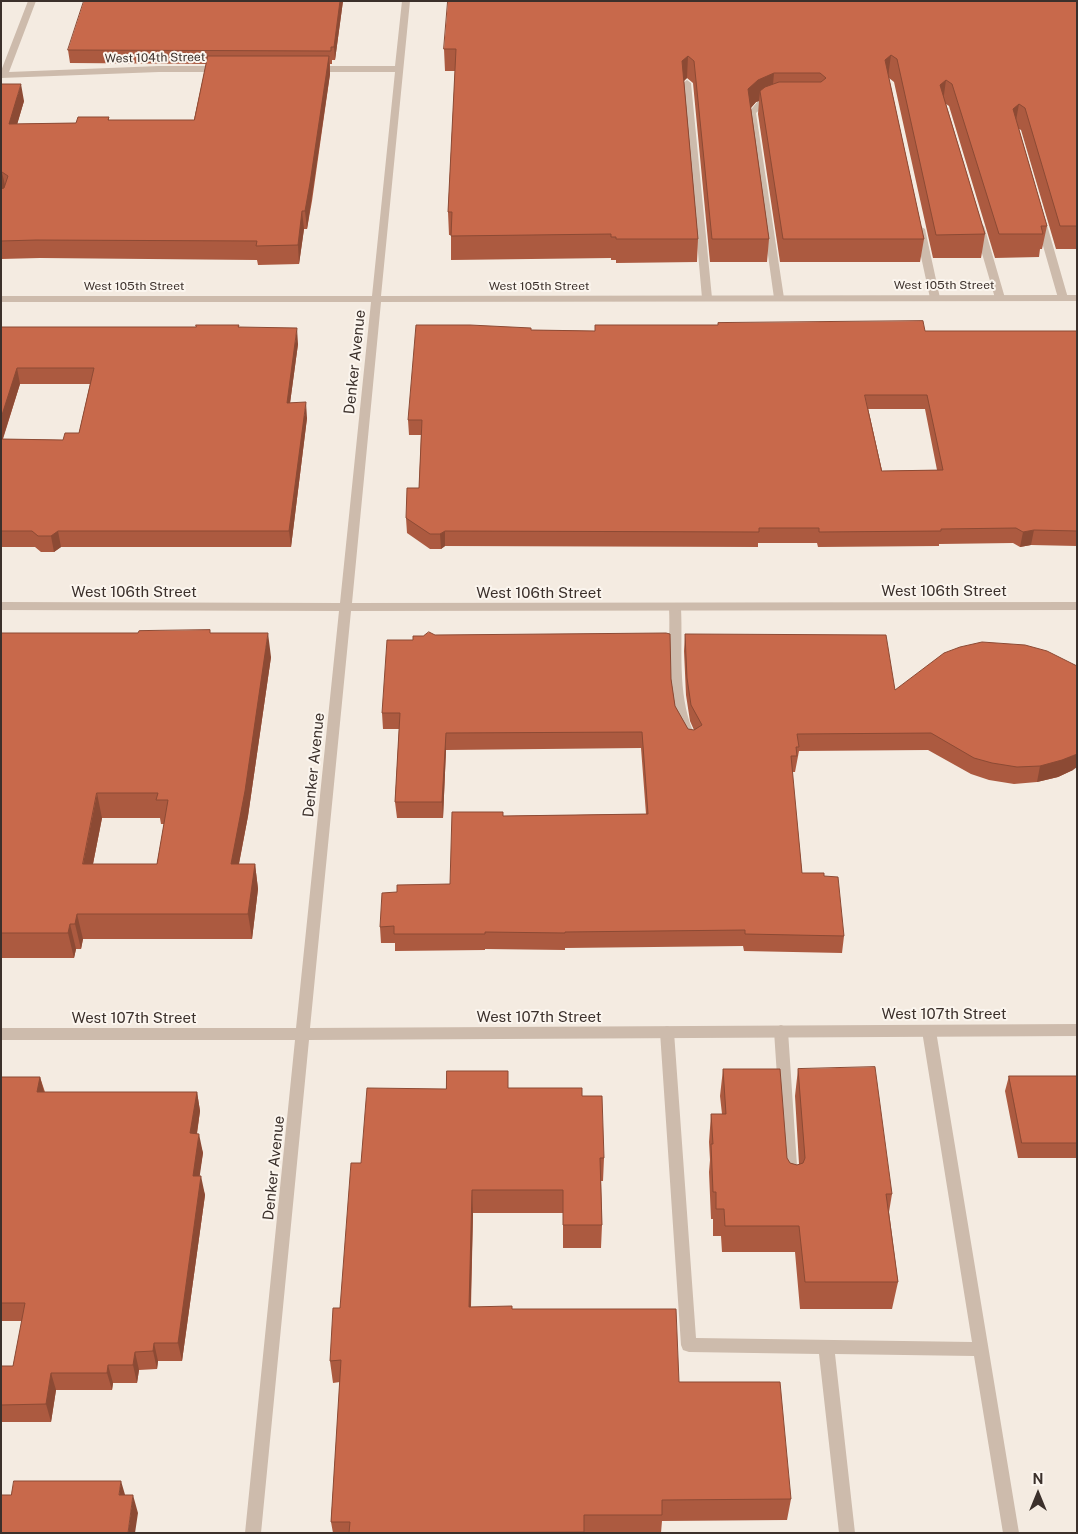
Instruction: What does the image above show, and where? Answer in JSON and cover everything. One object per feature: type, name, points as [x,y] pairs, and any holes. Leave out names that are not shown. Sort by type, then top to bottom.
[{"type":"street","points":[[3,75],[32,1]]},
{"type":"street","name":"Denker Avenue","points":[[253,1533],[378,298],[406,1]]},
{"type":"street","name":"West 104th Street","points":[[3,75],[159,69],[227,69]]},
{"type":"street","points":[[304,69],[400,69]]},
{"type":"street","points":[[687,83],[707,298]]},
{"type":"street","points":[[779,298],[752,113],[756,106],[767,100],[784,100]]},
{"type":"street","points":[[1036,205],[1063,298]]},
{"type":"street","points":[[975,212],[1000,298]]},
{"type":"street","points":[[919,223],[935,298]]},
{"type":"street","name":"West 105th Street","points":[[1,299],[1077,298]]},
{"type":"street","name":"West 106th Street","points":[[1,606],[347,608],[1077,606]]},
{"type":"street","points":[[675,608],[678,695],[682,722],[692,741]]},
{"type":"street","name":"West 107th Street","points":[[1,1034],[1077,1030]]},
{"type":"street","points":[[781,1031],[792,1185]]},
{"type":"street","points":[[929,1031],[1011,1533]]},
{"type":"street","points":[[667,1032],[689,1345],[981,1349]]},
{"type":"street","points":[[826,1347],[847,1533]]},
{"type":"building","points":[[84,1],[340,1],[334,47],[331,47],[331,51],[68,50]]},
{"type":"building","points":[[448,1],[1077,1],[1077,226],[1060,226],[1025,108],[1019,104],[1013,109],[1047,226],[1041,226],[1043,234],[999,234],[952,84],[946,80],[940,85],[985,234],[936,235],[897,59],[891,55],[885,60],[924,239],[783,239],[760,91],[779,82],[821,82],[826,78],[820,73],[774,73],[758,80],[748,89],[769,239],[712,239],[694,61],[688,56],[682,61],[698,239],[616,239],[616,237],[611,237],[611,234],[451,236],[452,212],[448,212],[456,49],[444,49]]},
{"type":"building","points":[[208,56],[329,56],[310,183],[305,211],[302,211],[298,245],[256,246],[257,241],[1,241],[1,189],[4,188],[8,176],[1,173],[1,84],[21,84],[9,124],[76,123],[78,117],[109,117],[108,120],[194,120]]},
{"type":"building","points":[[923,321],[925,331],[1077,331],[1077,531],[1034,530],[1023,532],[1016,528],[819,532],[819,528],[759,528],[759,532],[445,531],[440,534],[430,534],[406,518],[407,488],[419,488],[422,420],[408,420],[416,325],[470,325],[531,328],[531,330],[595,331],[595,325],[718,325],[718,323]],"holes":[[[865,395],[927,395],[943,470],[882,471]]]},
{"type":"building","points":[[196,325],[297,328],[287,403],[306,402],[289,531],[58,531],[51,536],[38,536],[32,531],[1,531],[1,439],[63,440],[65,433],[79,433],[94,368],[17,368],[1,418],[1,327],[196,327]]},
{"type":"building","points":[[210,630],[210,633],[268,633],[245,791],[231,864],[255,864],[248,914],[77,914],[75,924],[70,924],[68,933],[1,933],[1,633],[138,633],[139,631]],"holes":[[[97,793],[158,793],[156,800],[168,800],[157,864],[83,864]]]},
{"type":"building","points":[[429,632],[435,635],[670,634],[671,679],[675,706],[688,729],[694,730],[702,725],[691,705],[687,678],[685,634],[886,635],[895,690],[944,653],[960,647],[982,642],[1025,645],[1047,651],[1077,666],[1077,754],[1040,766],[1017,767],[974,758],[931,733],[797,734],[799,747],[796,747],[797,756],[791,756],[802,873],[824,873],[824,876],[838,877],[844,936],[745,934],[745,930],[394,934],[394,926],[380,927],[382,893],[397,892],[397,885],[450,884],[452,812],[503,812],[503,816],[648,814],[642,732],[446,733],[442,802],[395,802],[400,713],[382,713],[387,640],[413,640],[413,636],[423,636]]},
{"type":"building","points":[[875,1067],[892,1194],[886,1194],[898,1282],[805,1282],[799,1226],[725,1226],[724,1209],[716,1209],[716,1192],[713,1192],[711,1114],[726,1114],[723,1069],[780,1069],[787,1158],[790,1163],[797,1165],[803,1163],[805,1158],[798,1069]]},
{"type":"building","points":[[447,1071],[508,1071],[508,1088],[582,1088],[582,1096],[602,1096],[604,1158],[600,1158],[602,1225],[563,1225],[563,1190],[472,1190],[469,1307],[512,1306],[512,1309],[676,1309],[679,1382],[780,1382],[791,1499],[662,1500],[662,1515],[584,1515],[584,1532],[349,1533],[350,1522],[331,1522],[341,1360],[330,1361],[333,1308],[340,1308],[351,1163],[361,1163],[367,1088],[446,1089]]},
{"type":"building","points":[[1009,1076],[1077,1076],[1077,1143],[1022,1143]]},
{"type":"building","points":[[1,1077],[40,1077],[37,1092],[197,1092],[190,1133],[199,1134],[193,1176],[201,1176],[178,1343],[154,1343],[153,1351],[135,1352],[133,1365],[108,1365],[107,1373],[51,1373],[46,1404],[1,1405],[1,1366],[13,1366],[25,1303],[1,1303]]},
{"type":"building","points":[[14,1481],[121,1481],[119,1495],[133,1495],[128,1533],[1,1533],[1,1495],[11,1495]]}]
